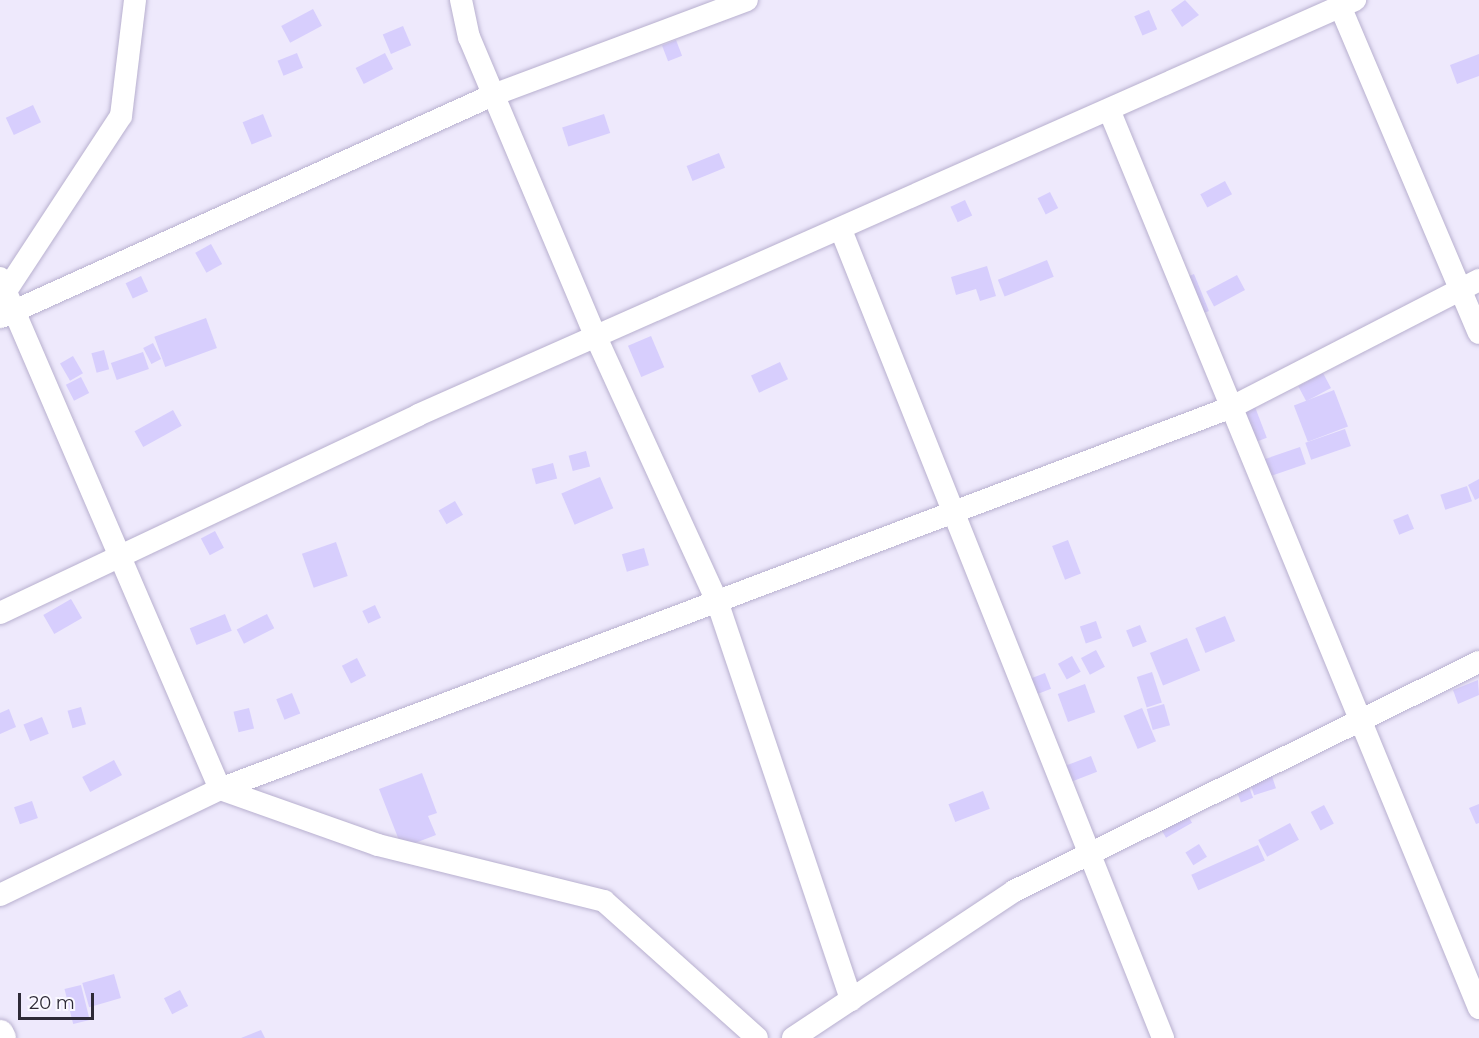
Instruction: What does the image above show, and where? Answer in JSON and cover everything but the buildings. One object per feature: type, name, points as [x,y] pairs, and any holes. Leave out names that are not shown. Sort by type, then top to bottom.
[{"type":"street","points":[[5,299],[121,116],[135,0]]},
{"type":"street","points":[[461,0],[469,37],[596,337],[717,602],[851,1000]]},
{"type":"street","points":[[5,299],[494,96],[747,0]]},
{"type":"street","points":[[0,613],[596,337],[1110,112],[1347,3],[1470,284],[1479,333]]},
{"type":"street","points":[[1110,112],[1479,1008]]},
{"type":"street","points":[[841,230],[1086,856],[1163,1038]]},
{"type":"street","points":[[0,895],[220,789],[1232,407],[1470,284]]},
{"type":"street","points":[[5,299],[220,789],[378,845],[604,901],[757,1038]]},
{"type":"street","points":[[793,1038],[1014,891],[1479,662]]}]
